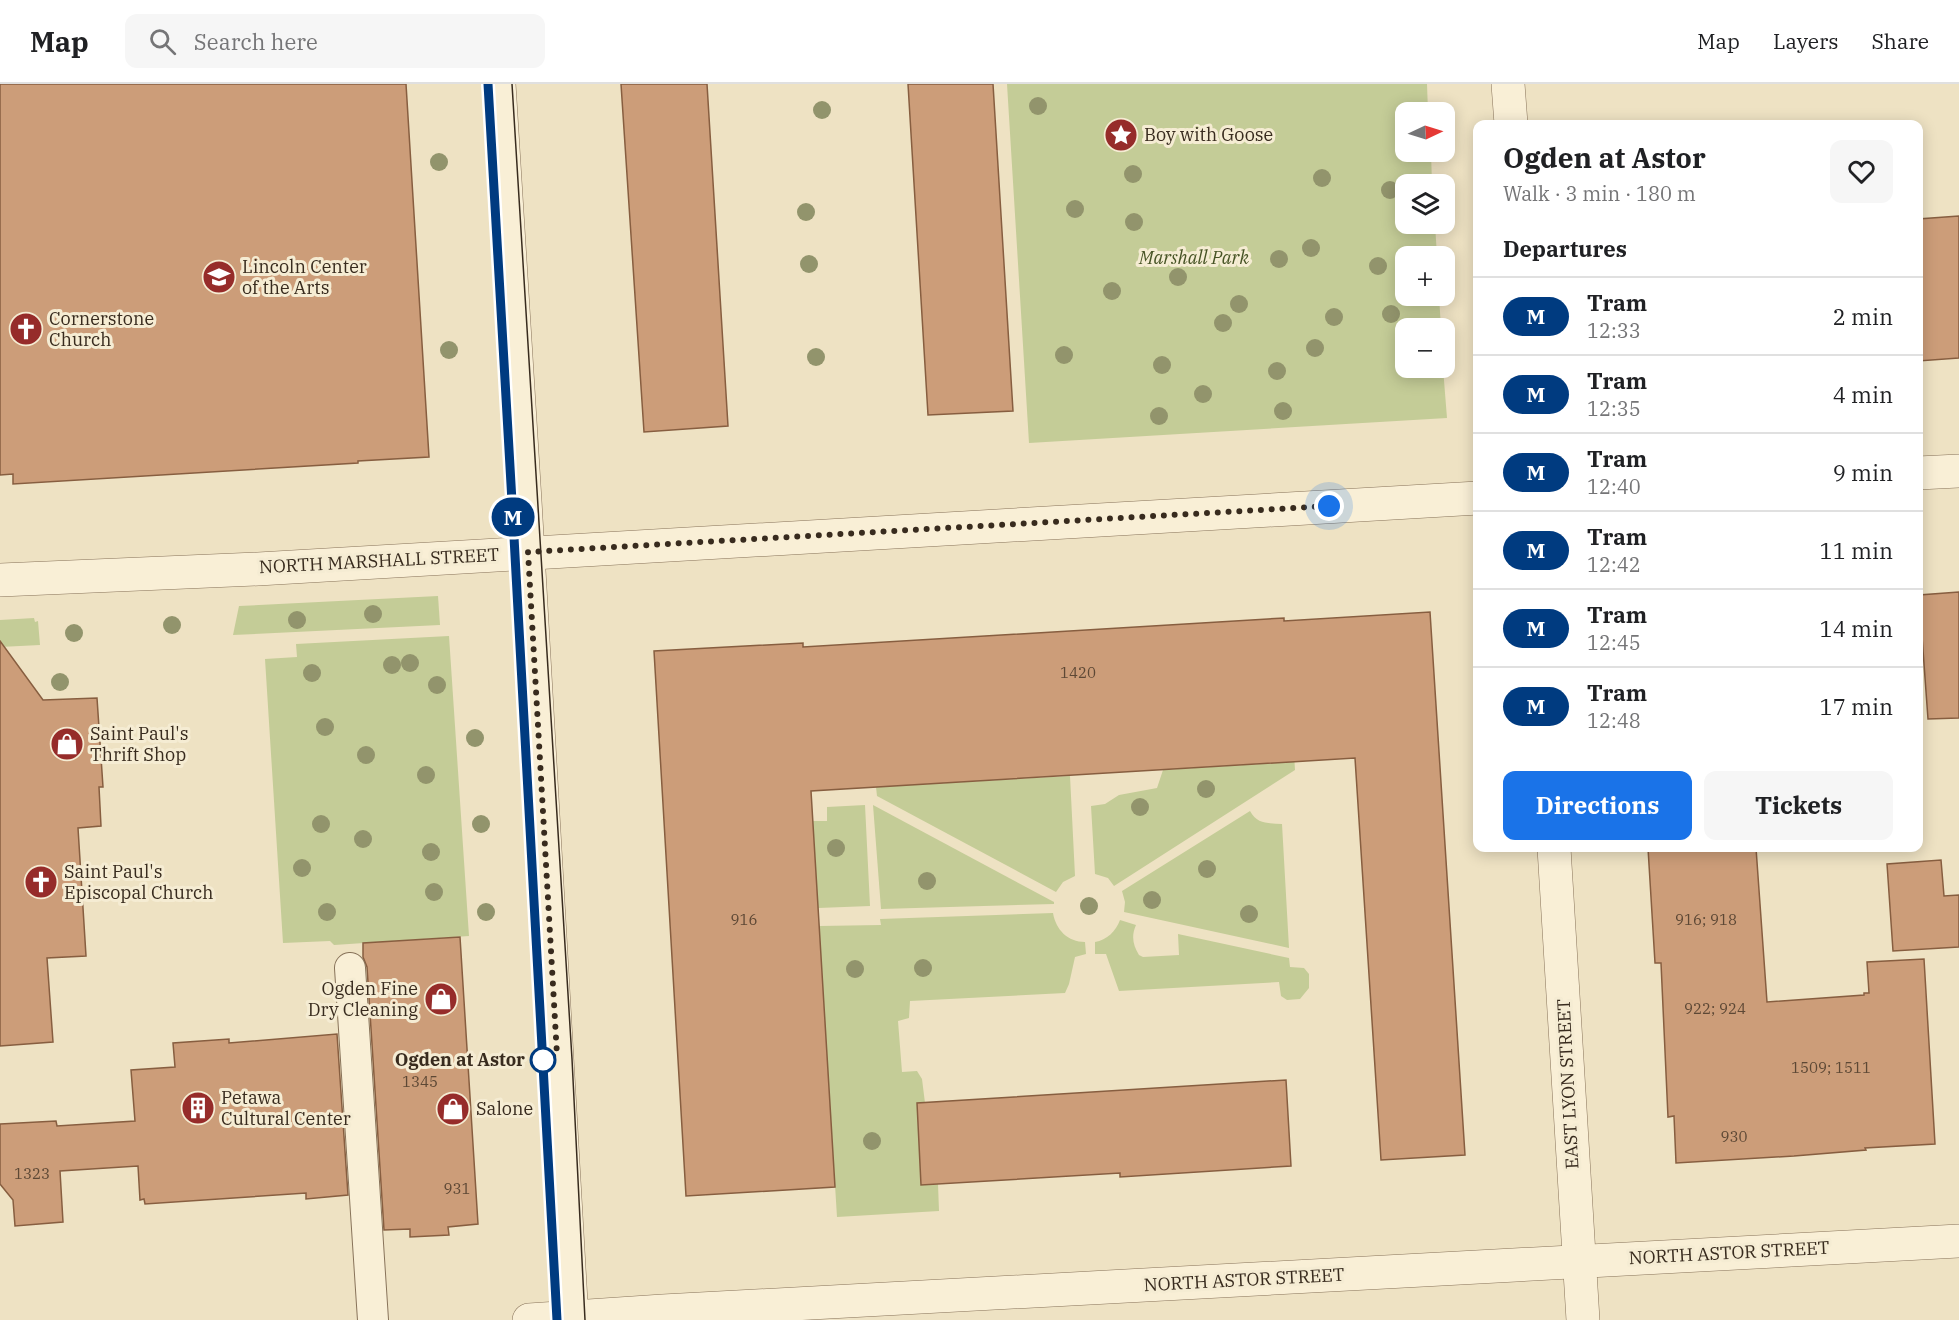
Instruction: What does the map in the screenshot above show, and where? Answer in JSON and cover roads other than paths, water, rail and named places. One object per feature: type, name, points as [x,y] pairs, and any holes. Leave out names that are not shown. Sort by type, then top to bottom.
[{"type":"street","points":[[499,84],[572,1319]]},
{"type":"street","points":[[1508,84],[1511,120]]},
{"type":"street","points":[[1923,473],[1959,471]]},
{"type":"street","name":"NORTH MARSHALL STREET","points":[[0,580],[258,569],[1473,498]]},
{"type":"street","name":"EAST LYON STREET","points":[[1554,852],[1583,1320]]},
{"type":"street","name":"NORTH ASTOR STREET","points":[[529,1320],[1959,1241]]},
{"type":"lane","points":[[350,968],[373,1320]]},
{"type":"tram line","points":[[488,84],[557,1320]]},
{"type":"tram line","name":"M","points":[[488,84],[557,1320]]},
{"type":"tram line","points":[[512,84],[572,1059],[585,1320]]},
{"type":"place","name":"Boy with Goose","points":[[1121,135]]},
{"type":"place","name":"Lincoln Center of the Arts","points":[[219,277]]},
{"type":"place","name":"Cornerstone Church","points":[[26,329]]},
{"type":"place","name":"Saint Paul's Thrift Shop","points":[[67,744]]},
{"type":"place","name":"Saint Paul's Episcopal Church","points":[[41,882]]},
{"type":"place","name":"Ogden Fine Dry Cleaning","points":[[441,999]]},
{"type":"place","name":"Ogden at Astor","points":[[543,1060]]},
{"type":"place","name":"Petawa Cultural Center","points":[[198,1108]]},
{"type":"place","name":"Salone","points":[[453,1109]]},
{"type":"park label","name":"Marshall Park","points":[[1194,258]]}]
